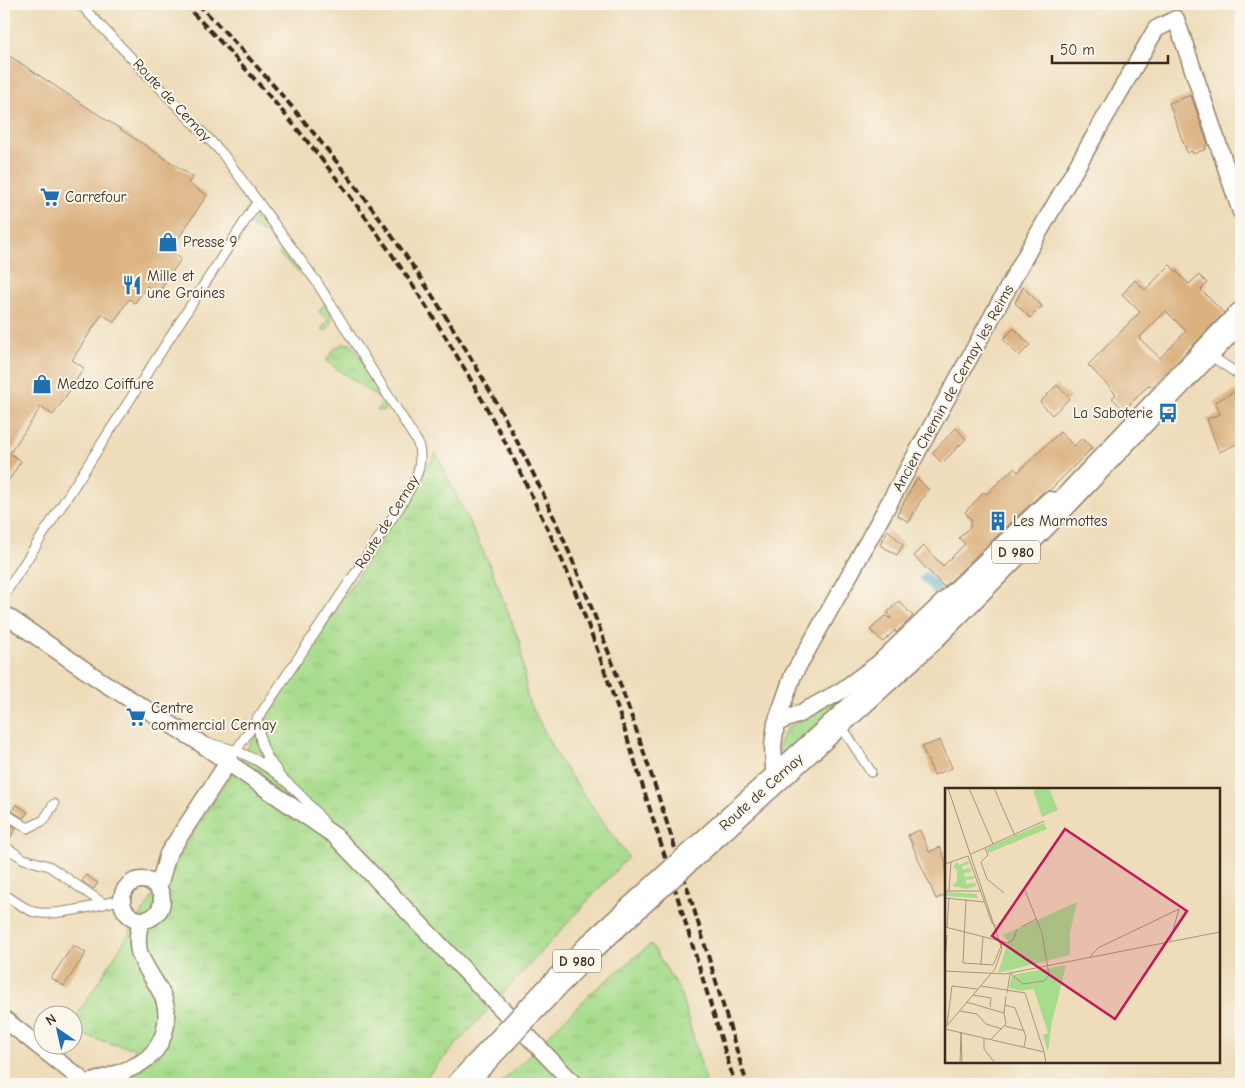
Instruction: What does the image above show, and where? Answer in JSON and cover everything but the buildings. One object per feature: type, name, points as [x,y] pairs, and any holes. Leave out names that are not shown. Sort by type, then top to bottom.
[{"type":"main road","name":"Route de Cernay","points":[[461,1084],[590,948],[930,639],[1064,503],[1241,316]]},
{"type":"street","name":"Ancien Chemin de Cernay les Reims","points":[[779,776],[774,768],[773,746],[776,723],[793,675],[1030,246],[1156,29],[1176,19],[1241,212]]},
{"type":"street","points":[[776,723],[799,714],[841,692],[878,664],[1048,500],[1064,503]]},
{"type":"street","points":[[4,614],[101,681],[194,739],[231,757],[335,836],[574,1084]]},
{"type":"street","points":[[158,889],[148,882],[136,881],[126,888],[122,899],[125,911],[135,919],[141,920],[158,912],[161,900],[158,889],[168,854],[231,757]]},
{"type":"street","points":[[4,1019],[87,1084],[145,1061],[161,1043],[167,1017],[164,998],[140,959],[138,952],[141,920]]},
{"type":"lane","name":"Route de Cernay","points":[[80,4],[222,153],[316,281],[418,443],[422,456],[420,471],[402,505],[231,757]]},
{"type":"lane","points":[[4,595],[258,201]]},
{"type":"lane","points":[[1207,353],[1241,376]]},
{"type":"lane","points":[[257,718],[260,740],[267,759],[310,804],[335,836]]},
{"type":"lane","points":[[839,723],[871,772]]},
{"type":"lane","points":[[231,757],[262,765],[285,780]]},
{"type":"lane","points":[[4,813],[28,828],[44,820],[54,804]]},
{"type":"lane","points":[[4,846],[24,860],[49,866],[104,904]]},
{"type":"lane","points":[[4,894],[24,907],[42,913],[104,904],[122,899]]},
{"type":"green space","points":[[259,213],[311,281],[279,255],[284,246],[251,225]]},
{"type":"green space","points":[[325,303],[332,317],[326,331],[322,329],[328,319],[319,312]]},
{"type":"green space","points":[[345,343],[352,345],[388,403],[384,410],[377,410],[383,401],[326,361],[335,348]]},
{"type":"green space","points":[[436,453],[490,566],[520,643],[527,698],[558,758],[628,857],[420,1084],[130,1084],[135,1048],[116,1045],[82,1035],[82,1007]]},
{"type":"green space","points":[[862,685],[784,755],[779,751],[780,741],[787,728]]},
{"type":"green space","points":[[651,944],[680,991],[706,1082],[704,1084],[500,1084],[590,994]]},
{"type":"water","points":[[926,572],[942,588],[935,595],[920,578]]},
{"type":"railway","points":[[184,4],[285,114],[332,172],[419,294],[495,423],[559,553],[592,634],[633,757],[735,1084]]},
{"type":"railway","points":[[198,4],[256,66],[312,131],[365,199],[414,268],[461,341],[503,415],[542,491],[576,569],[624,696],[668,825],[747,1084]]},
{"type":"place","name":"Carrefour","points":[[50,197]]},
{"type":"place","name":"Presse 9","points":[[168,242]]},
{"type":"place","name":"Mille et une Graines","points":[[132,285]]},
{"type":"place","name":"Medzo Coiffure","points":[[42,384]]},
{"type":"place","name":"La Saboterie","points":[[1168,413]]},
{"type":"place","name":"Les Marmottes","points":[[998,521]]},
{"type":"place","name":"Centre commercial Cernay","points":[[136,717]]}]
